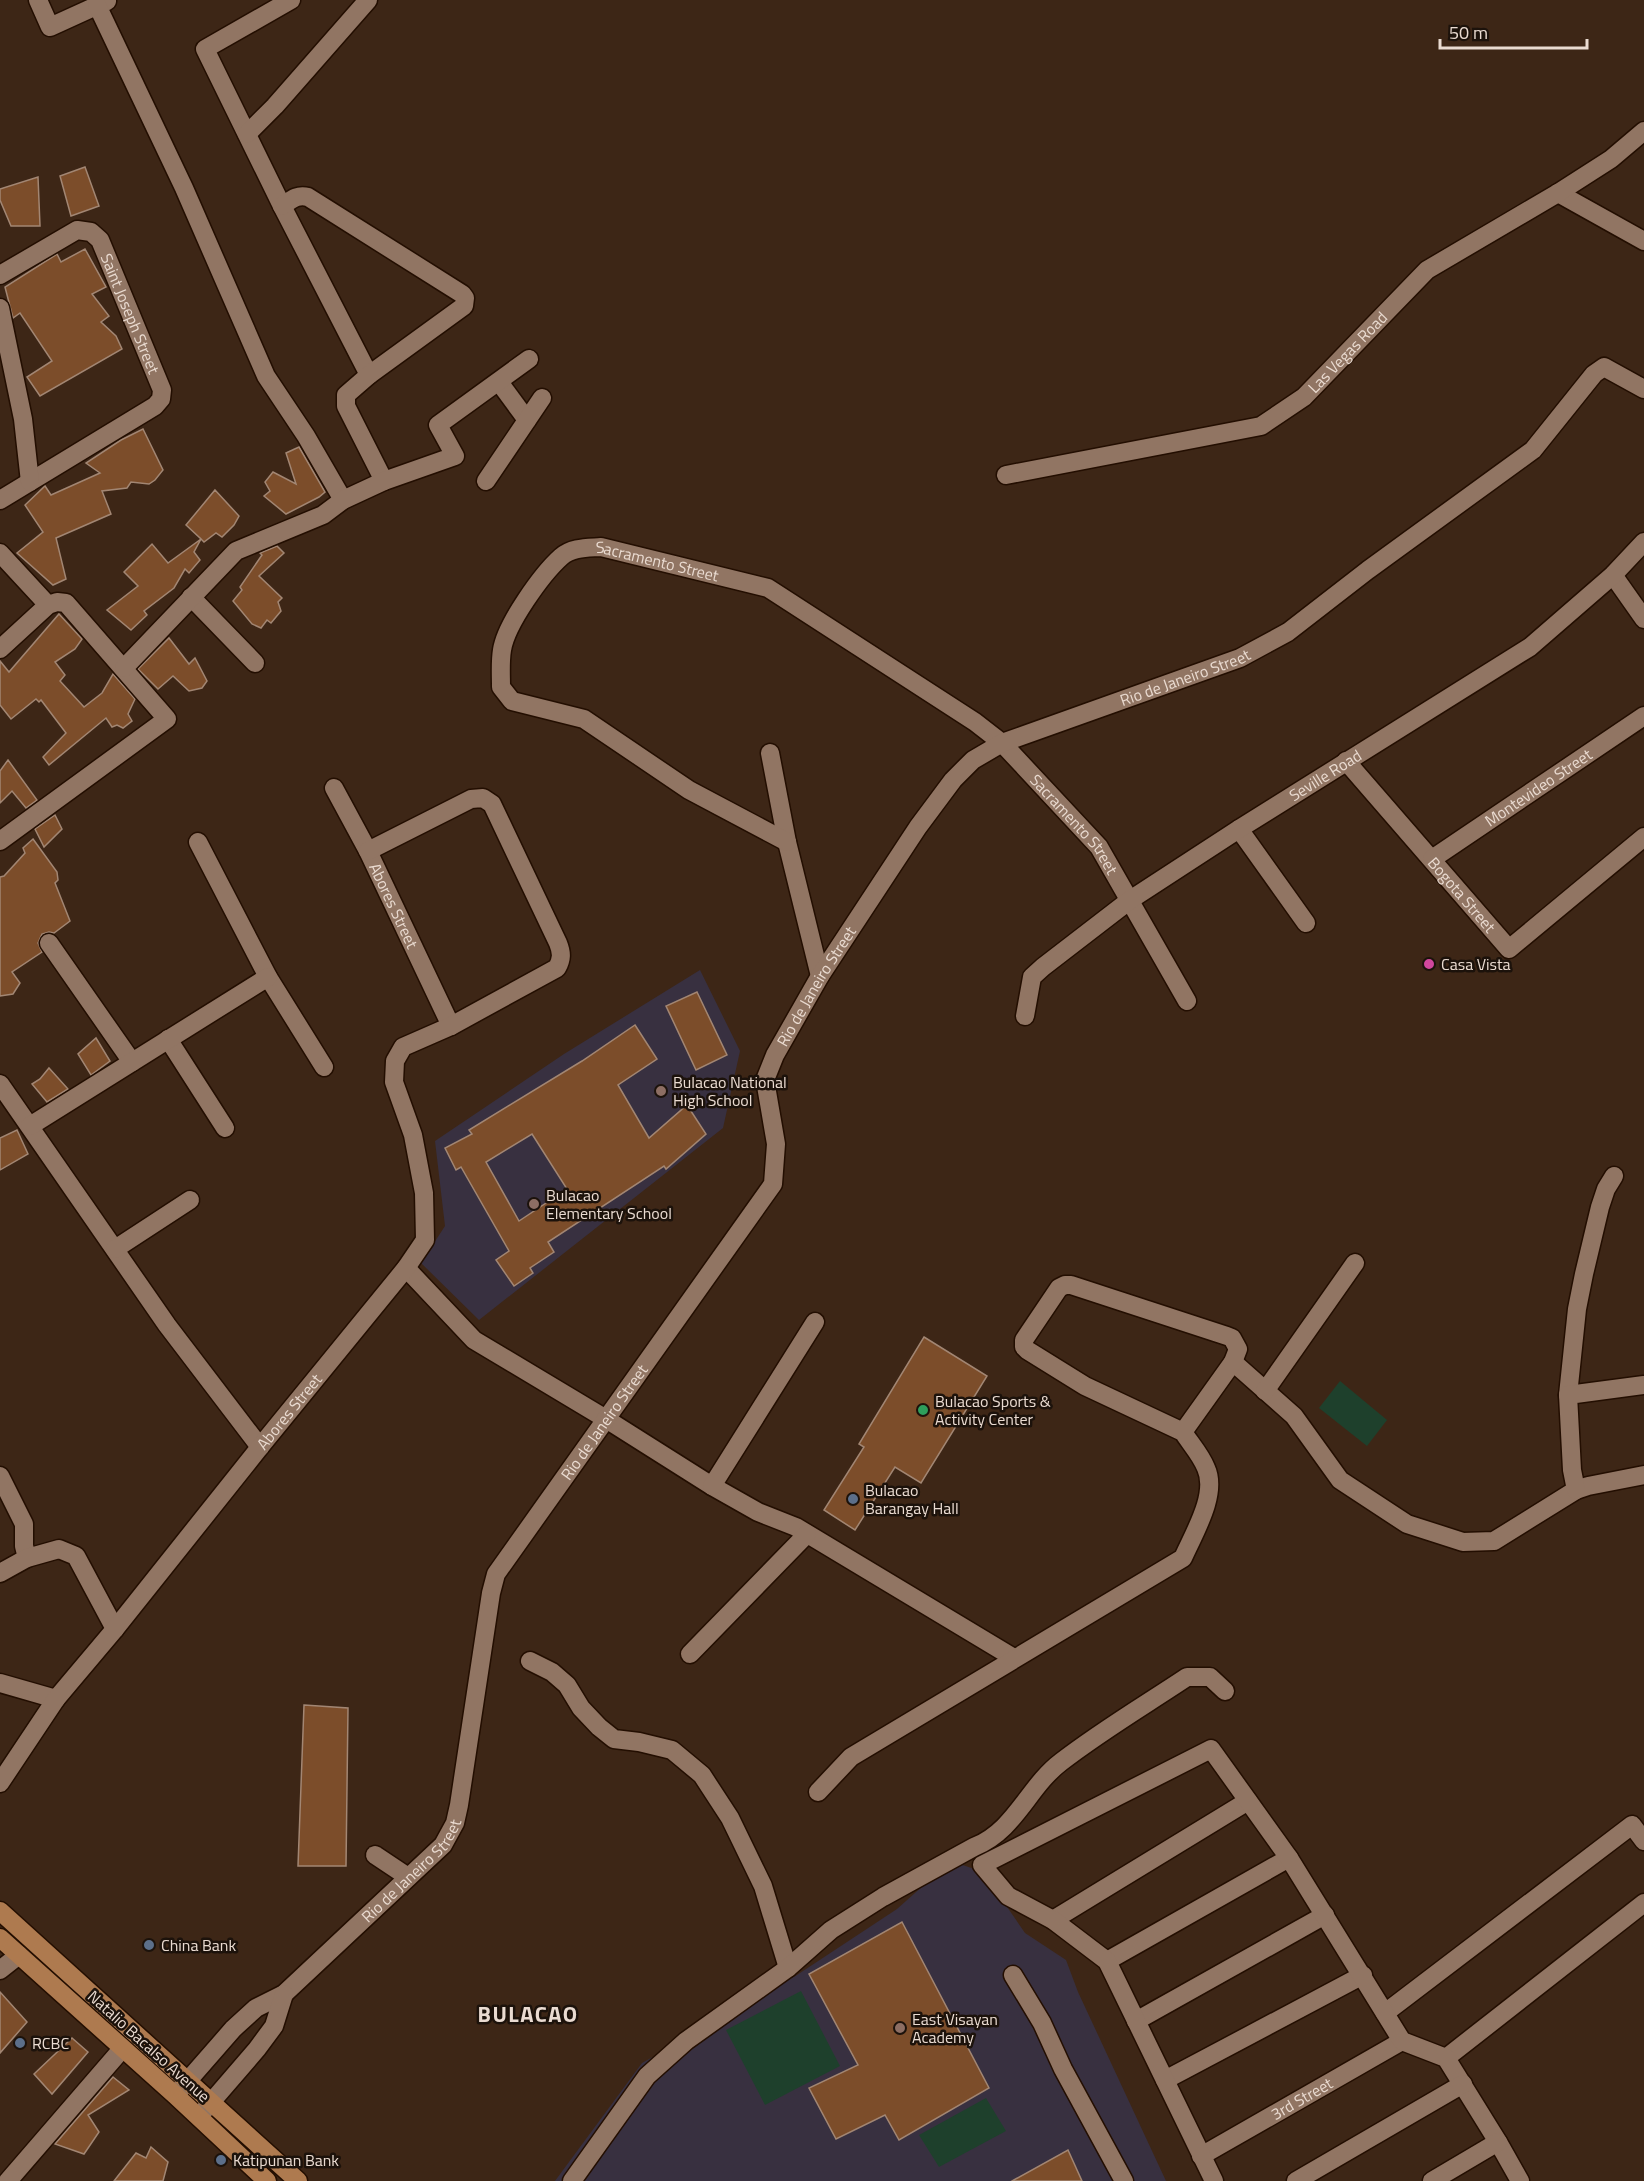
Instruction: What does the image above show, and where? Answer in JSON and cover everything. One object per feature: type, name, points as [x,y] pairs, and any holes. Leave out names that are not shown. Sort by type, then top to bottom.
[{"type":"main road","name":"Natalio Bacalso Avenue","points":[[0,1911],[298,2181]]},
{"type":"main road","name":"Natalio Bacalso Avenue","points":[[0,1938],[200,2117],[267,2181]]},
{"type":"street","points":[[38,0],[50,27],[103,3],[266,376],[306,436],[343,500]]},
{"type":"street","points":[[291,0],[206,49],[282,206],[369,375]]},
{"type":"street","points":[[247,134],[275,106],[368,0]]},
{"type":"street","name":"Las Vegas Road","points":[[1006,475],[1262,426],[1304,397],[1428,270],[1611,159],[1644,131]]},
{"type":"street","points":[[1558,193],[1644,241]]},
{"type":"street","points":[[282,206],[295,197],[302,195],[308,197],[465,298],[464,306],[369,375],[346,395],[346,406],[384,481]]},
{"type":"street","name":"Saint Joseph Street","points":[[0,275],[77,230],[91,232],[100,240],[162,390],[161,399],[155,406],[30,482]]},
{"type":"street","points":[[0,308],[22,418],[30,482],[0,500]]},
{"type":"street","points":[[124,668],[236,550],[323,515],[343,500],[384,481],[455,456],[438,425],[530,359]]},
{"type":"street","name":"Rio de Janeiro Street","points":[[175,2095],[189,2082],[233,2029],[256,2008],[284,1994],[443,1845],[455,1823],[491,1593],[496,1574],[773,1184],[776,1144],[765,1080],[775,1054],[820,976],[918,827],[953,780],[974,760],[1002,743],[1240,658],[1278,638],[1533,450],[1594,374],[1604,367],[1644,389]]},
{"type":"street","points":[[499,382],[527,420]]},
{"type":"street","points":[[486,481],[542,398]]},
{"type":"street","name":"Seville Road","points":[[1025,1016],[1032,977],[1043,966],[1130,900],[1346,761],[1530,647],[1613,575],[1644,542]]},
{"type":"street","name":"Sacramento Street","points":[[787,842],[689,790],[584,719],[512,700],[501,687],[502,649],[511,624],[532,592],[562,556],[577,549],[602,547],[768,588],[975,722],[1002,743],[1099,847],[1187,1001]]},
{"type":"street","points":[[0,553],[48,605]]},
{"type":"street","points":[[1613,575],[1644,619]]},
{"type":"street","points":[[191,597],[255,663]]},
{"type":"street","points":[[0,649],[48,605],[57,602],[66,603],[166,718],[0,841]]},
{"type":"street","name":"Montevideo Street","points":[[1432,859],[1644,716]]},
{"type":"street","points":[[770,753],[787,842],[820,976]]},
{"type":"street","name":"Bogota Street","points":[[1346,761],[1509,950],[1644,837]]},
{"type":"street","name":"Abores Street","points":[[334,788],[368,851],[451,1026]]},
{"type":"street","name":"Abores Street","points":[[0,1784],[56,1699],[406,1268],[425,1240],[424,1193],[413,1136],[394,1082],[395,1061],[403,1047],[451,1026],[557,968],[561,960],[558,943],[492,804],[483,798],[471,799],[368,851]]},
{"type":"street","points":[[1239,829],[1306,923]]},
{"type":"street","points":[[198,842],[268,977],[324,1067]]},
{"type":"street","points":[[49,943],[132,1062]]},
{"type":"street","points":[[30,1126],[268,977]]},
{"type":"street","points":[[168,1039],[225,1128]]},
{"type":"street","points":[[0,1084],[167,1325],[260,1447]]},
{"type":"street","points":[[1576,1490],[1570,1450],[1568,1395],[1577,1309],[1600,1207],[1606,1189],[1614,1176]]},
{"type":"street","points":[[115,1249],[190,1200]]},
{"type":"street","points":[[1265,1391],[1355,1263]]},
{"type":"street","points":[[406,1268],[474,1340],[712,1486],[758,1512],[807,1534],[1014,1658]]},
{"type":"street","points":[[818,1792],[851,1757],[1183,1558],[1211,1488],[1207,1468],[1183,1432],[1085,1386],[1024,1347],[1024,1340],[1059,1288],[1071,1285],[1232,1338],[1238,1349],[1233,1362],[1183,1432]]},
{"type":"street","points":[[712,1486],[814,1322]]},
{"type":"street","points":[[1233,1362],[1294,1416],[1340,1480],[1407,1524],[1462,1542],[1494,1541],[1576,1490],[1644,1475]]},
{"type":"street","points":[[1568,1395],[1644,1386]]},
{"type":"street","points":[[0,1476],[24,1524],[24,1546],[27,1558]]},
{"type":"street","points":[[690,1654],[807,1534]]},
{"type":"street","points":[[0,1573],[27,1558],[59,1548],[76,1556],[115,1629]]},
{"type":"street","points":[[530,1661],[552,1672],[567,1685],[581,1708],[614,1739],[672,1750],[702,1775],[730,1818],[763,1886],[788,1968]]},
{"type":"street","points":[[572,2181],[647,2076],[686,2041],[788,1968],[831,1930],[883,1897],[989,1841],[1021,1810],[1039,1782],[1060,1762],[1186,1677],[1210,1677],[1226,1691]]},
{"type":"street","points":[[0,1683],[56,1699]]},
{"type":"street","points":[[1214,2181],[1107,1961],[1053,1920],[1008,1896],[982,1865],[1212,1749],[1289,1857],[1402,2041],[1446,2058],[1520,2181]]},
{"type":"street","points":[[1053,1920],[1248,1801]]},
{"type":"street","points":[[1385,2013],[1632,1825],[1644,1841]]},
{"type":"street","points":[[375,1855],[408,1877]]},
{"type":"street","points":[[1107,1961],[1289,1857]]},
{"type":"street","points":[[1446,2058],[1644,1902]]},
{"type":"street","points":[[1136,2021],[1325,1915]]},
{"type":"street","points":[[0,1970],[19,1955]]},
{"type":"street","points":[[1013,1975],[1042,2023],[1063,2069],[1124,2181]]},
{"type":"street","points":[[1165,2080],[1363,1975]]},
{"type":"street","name":"Rio de Janeiro Street","points":[[200,2117],[274,2026],[284,1994]]},
{"type":"street","name":"3rd Street","points":[[1202,2156],[1402,2041]]},
{"type":"street","points":[[8,2181],[122,2049]]},
{"type":"street","points":[[1296,2181],[1463,2084]]},
{"type":"street","points":[[1431,2181],[1498,2142]]},
{"type":"shaded area","name":"Bulacao Elementary School","points":[[700,970],[740,1051],[723,1128],[479,1320],[421,1263],[445,1226],[435,1141],[564,1054]]},
{"type":"shaded area","name":"East Visayan Academy","points":[[951,1861],[983,1872],[1025,1933],[1066,1960],[1078,1992],[1166,2181],[555,2181],[642,2063],[797,1975],[897,1909]]},
{"type":"green space","points":[[1340,1381],[1387,1420],[1367,1446],[1319,1408]]},
{"type":"green space","points":[[801,1991],[840,2066],[765,2105],[726,2030]]},
{"type":"green space","points":[[986,2098],[1006,2131],[939,2167],[919,2135]]},
{"type":"building","points":[[85,167],[99,206],[71,216],[60,176]]},
{"type":"building","points":[[38,177],[40,226],[11,226],[0,200],[0,189]]},
{"type":"building","points":[[85,249],[106,287],[92,294],[109,316],[101,322],[116,336],[122,349],[40,396],[27,377],[52,361],[20,313],[13,318],[5,287],[57,254],[61,262]]},
{"type":"building","points":[[143,429],[163,470],[149,484],[131,482],[127,488],[102,491],[111,514],[56,538],[66,579],[53,585],[17,553],[43,532],[25,505],[45,486],[51,495],[100,473],[86,463],[121,440]]},
{"type":"building","points":[[299,447],[325,492],[286,514],[264,496],[270,491],[265,482],[273,472],[296,484],[286,453]]},
{"type":"building","points":[[215,490],[239,516],[222,537],[216,533],[204,542],[186,525]]},
{"type":"building","points":[[201,539],[194,552],[200,560],[189,573],[185,569],[174,588],[144,611],[147,615],[131,630],[107,610],[138,586],[124,572],[152,544],[168,563]]},
{"type":"building","points":[[277,546],[284,553],[259,576],[282,598],[278,602],[281,611],[271,623],[267,620],[261,628],[252,624],[233,601],[262,555],[260,553]]},
{"type":"building","points":[[59,614],[82,639],[75,649],[55,662],[65,675],[60,681],[84,707],[102,693],[113,674],[135,699],[128,714],[132,721],[123,728],[117,725],[112,727],[106,718],[49,765],[43,757],[66,733],[41,700],[39,702],[36,699],[11,719],[0,705],[0,661],[9,672]]},
{"type":"building","points":[[169,638],[189,664],[195,658],[207,681],[202,688],[189,691],[173,676],[158,689],[138,669]]},
{"type":"building","points":[[8,760],[37,800],[26,808],[12,791],[0,803],[0,771]]},
{"type":"building","points":[[55,815],[62,829],[44,847],[35,829]]},
{"type":"building","points":[[33,839],[57,872],[58,880],[55,883],[70,921],[54,933],[42,934],[38,943],[42,952],[12,972],[20,983],[13,994],[0,996],[0,877],[4,876],[25,853],[23,848]]},
{"type":"building","points":[[697,992],[727,1055],[696,1070],[666,1006]]},
{"type":"building","points":[[635,1025],[657,1059],[618,1085],[649,1138],[687,1105],[706,1134],[666,1169],[664,1166],[548,1242],[554,1252],[530,1268],[533,1273],[514,1286],[496,1260],[509,1251],[461,1167],[456,1170],[445,1148],[472,1134],[469,1130],[582,1061]],"holes":[[[532,1134],[567,1189],[519,1221],[486,1162]]]},
{"type":"building","points":[[96,1038],[110,1061],[91,1075],[78,1054]]},
{"type":"building","points":[[49,1068],[68,1089],[47,1102],[32,1084],[40,1079]]},
{"type":"building","points":[[17,1130],[28,1154],[0,1170],[0,1138]]},
{"type":"building","name":"Bulacao Sports & Activity Center","points":[[924,1337],[987,1376],[921,1483],[895,1467],[855,1530],[824,1510],[864,1447],[859,1444]]},
{"type":"building","points":[[304,1705],[348,1708],[346,1866],[298,1866]]},
{"type":"building","points":[[902,1922],[989,2088],[899,2140],[885,2115],[836,2139],[809,2088],[858,2065],[809,1974]]},
{"type":"building","points":[[0,1992],[27,2022],[0,2053]]},
{"type":"building","points":[[72,2038],[88,2052],[52,2094],[34,2074]]},
{"type":"building","points":[[113,2077],[129,2090],[88,2115],[99,2132],[84,2154],[55,2144]]},
{"type":"building","points":[[151,2147],[168,2162],[163,2181],[114,2181],[136,2153],[146,2158]]},
{"type":"building","points":[[1068,2150],[1082,2181],[1012,2181]]},
{"type":"place","name":"Casa Vista","points":[[1429,964]]},
{"type":"place","name":"Bulacao National High School","points":[[661,1091]]},
{"type":"place","name":"Bulacao Elementary School","points":[[534,1204]]},
{"type":"place","name":"Bulacao Sports & Activity Center","points":[[923,1410]]},
{"type":"place","name":"Bulacao Barangay Hall","points":[[853,1499]]},
{"type":"place","name":"China Bank","points":[[149,1945]]},
{"type":"place","name":"East Visayan Academy","points":[[900,2028]]},
{"type":"place","name":"RCBC","points":[[20,2043]]},
{"type":"place","name":"Katipunan Bank","points":[[221,2160]]},
{"type":"district","name":"BULACAO","points":[[528,2014]]}]
